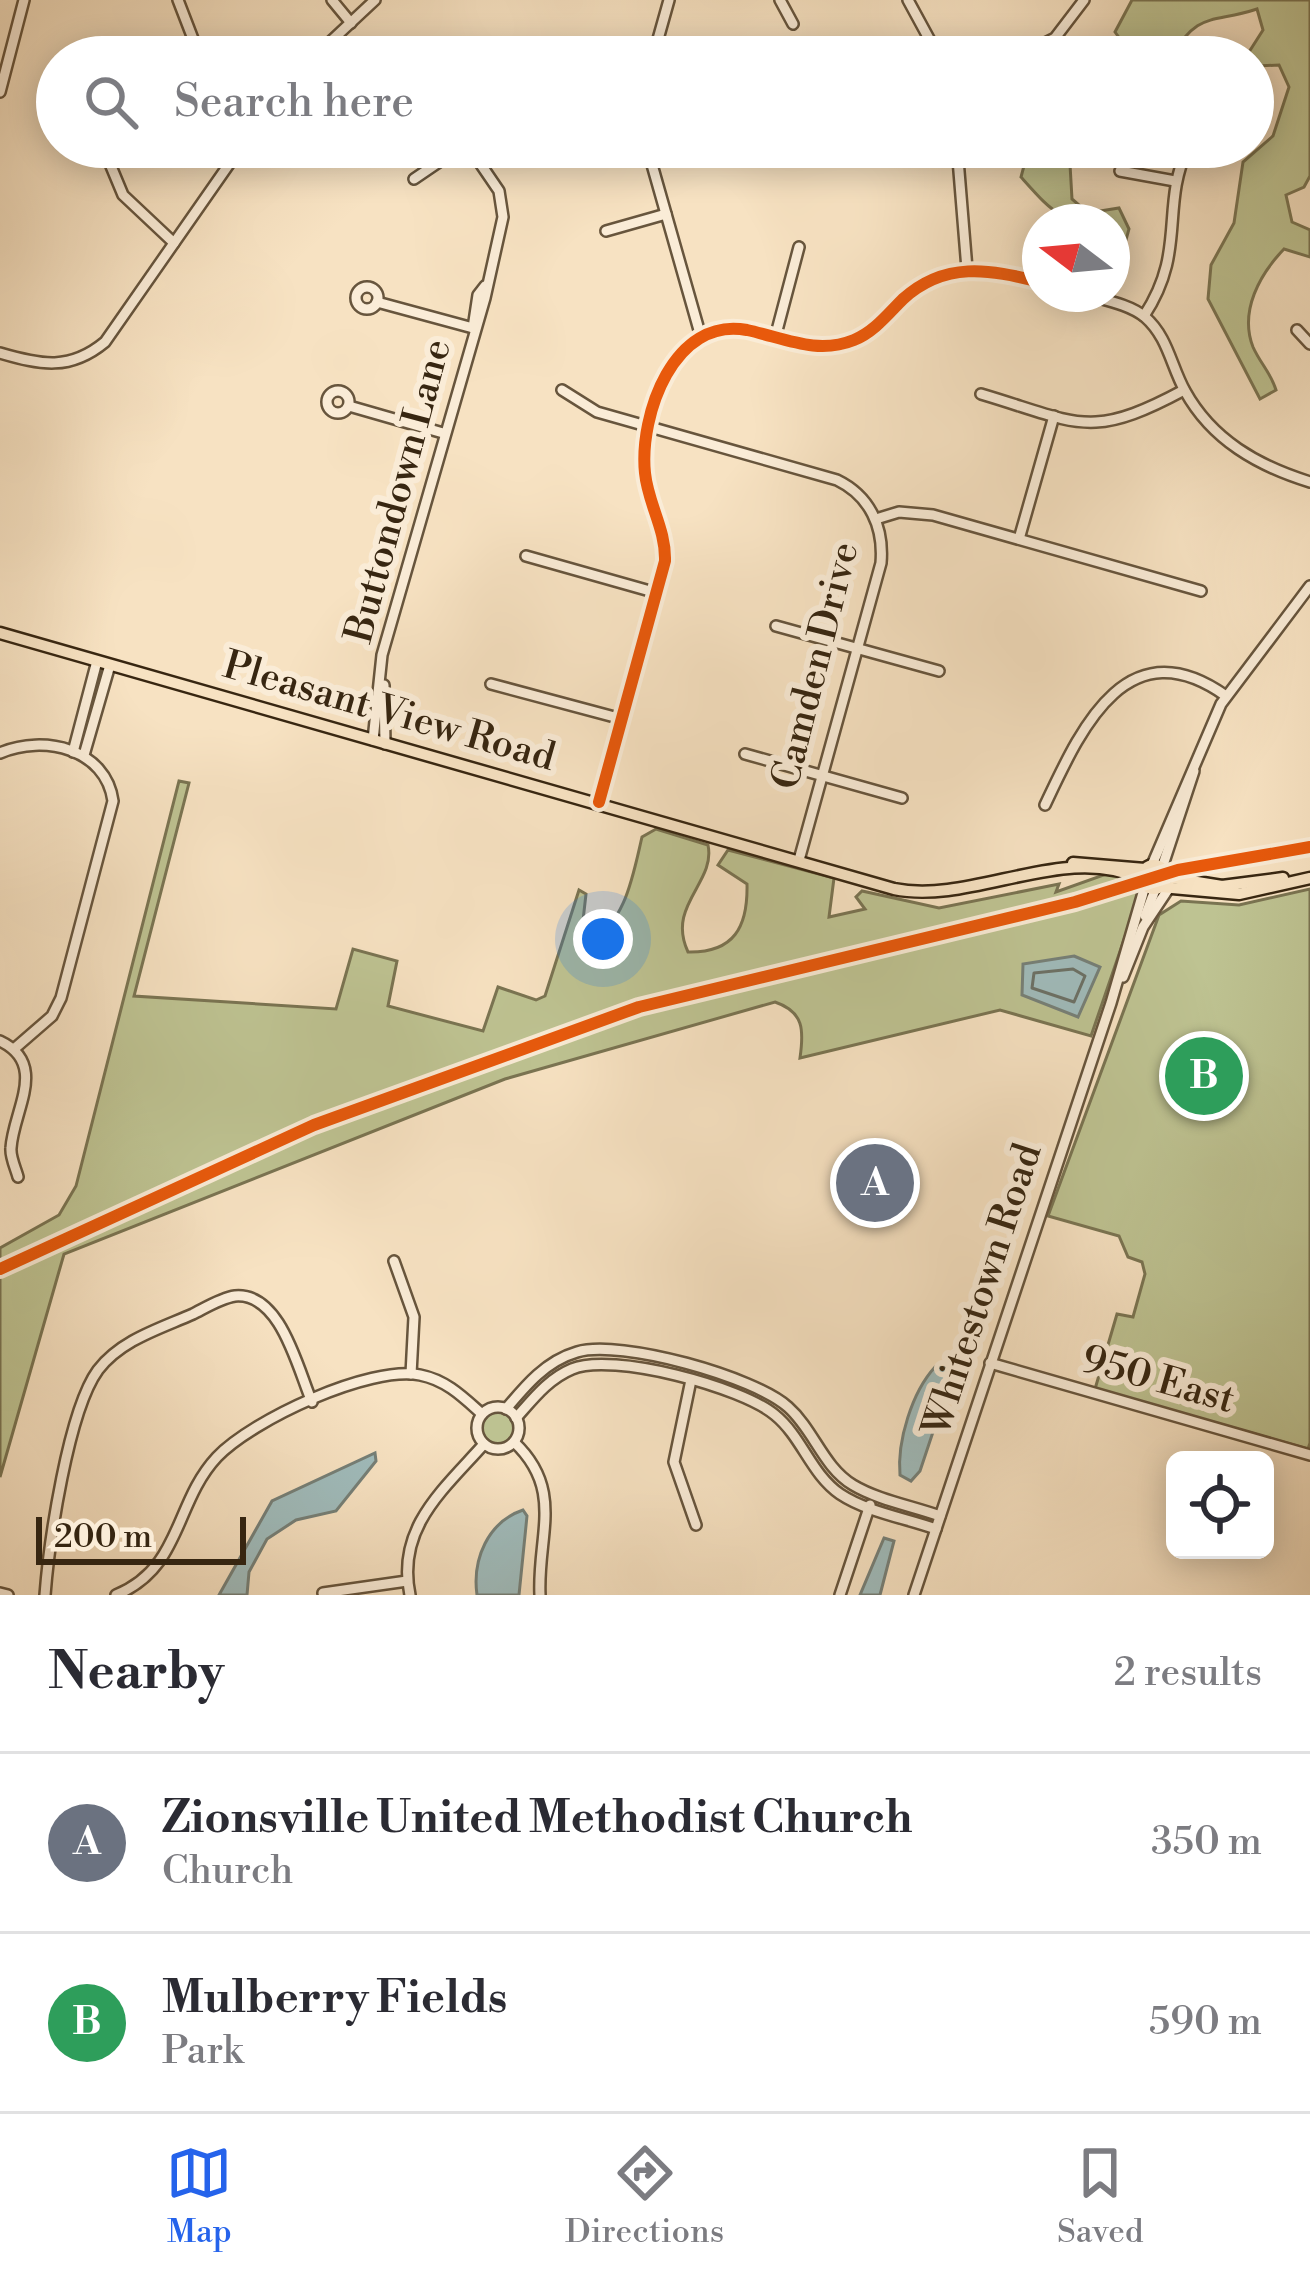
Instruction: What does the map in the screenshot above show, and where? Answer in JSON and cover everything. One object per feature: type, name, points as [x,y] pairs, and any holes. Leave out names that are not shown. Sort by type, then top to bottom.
[{"type":"main road","name":"Pleasant View Road","points":[[0,633],[920,894],[1078,869],[1222,886],[1310,876]]},
{"type":"street","points":[[0,92],[24,0]]},
{"type":"street","points":[[178,0],[192,36]]},
{"type":"street","points":[[332,0],[350,22]]},
{"type":"street","points":[[336,36],[375,0]]},
{"type":"street","points":[[659,36],[669,0]]},
{"type":"street","points":[[780,0],[794,24]]},
{"type":"street","points":[[908,0],[927,36]]},
{"type":"street","points":[[1056,36],[1084,0]]},
{"type":"street","points":[[112,168],[123,195],[174,243]]},
{"type":"street","points":[[0,352],[58,366],[89,355],[105,342],[226,168]]},
{"type":"street","points":[[414,178],[430,168]]},
{"type":"street","name":"Buttondown Lane","points":[[379,742],[382,655],[502,217],[499,191],[481,168]]},
{"type":"street","points":[[653,168],[701,337]]},
{"type":"street","points":[[959,168],[967,269]]},
{"type":"street","points":[[1144,316],[1173,255],[1175,181],[1180,168]]},
{"type":"street","points":[[1120,171],[1175,181]]},
{"type":"street","points":[[606,231],[666,214]]},
{"type":"street","points":[[775,338],[799,247]]},
{"type":"street","points":[[599,802],[657,593],[665,544],[645,478],[650,427],[670,366],[701,337],[736,329],[819,346],[851,341],[926,281],[967,269],[1022,279]]},
{"type":"street","points":[[377,302],[473,328]]},
{"type":"street","points":[[1130,311],[1144,316],[1167,347],[1184,390],[1240,452],[1310,482]]},
{"type":"street","points":[[1297,330],[1310,344]]},
{"type":"street","name":"Camden Drive","points":[[562,390],[588,409],[837,480],[861,497],[876,519],[880,563],[799,860]]},
{"type":"street","points":[[981,394],[1054,416],[1111,424],[1184,390]]},
{"type":"street","points":[[349,406],[443,433]]},
{"type":"street","points":[[1019,539],[1054,416]]},
{"type":"street","points":[[876,519],[921,512],[1201,591]]},
{"type":"street","points":[[526,556],[657,593]]},
{"type":"street","points":[[1155,879],[1205,736],[1226,696],[1310,586]]},
{"type":"street","points":[[776,626],[939,671]]},
{"type":"street","points":[[79,753],[103,663]]},
{"type":"street","points":[[1045,805],[1088,717],[1121,686],[1142,677],[1183,675],[1226,696]]},
{"type":"street","points":[[491,684],[622,719]]},
{"type":"street","points":[[0,753],[34,744],[79,753],[110,780],[113,815],[61,998],[52,1016],[14,1049]]},
{"type":"street","points":[[745,754],[902,798]]},
{"type":"street","name":"Whitestown Road","points":[[1111,1004],[1143,928],[1155,879]]},
{"type":"street","name":"Whitestown Road","points":[[914,1595],[1155,879]]},
{"type":"street","points":[[0,1041],[14,1049],[27,1080],[10,1151],[18,1177]]},
{"type":"street","points":[[394,1261],[414,1317],[411,1374]]},
{"type":"street","points":[[45,1595],[48,1544],[81,1411],[97,1371],[123,1345],[226,1299],[246,1297],[273,1313],[312,1402]]},
{"type":"street","points":[[482,1414],[506,1408],[544,1369],[583,1350],[618,1348],[777,1398],[800,1420],[836,1471],[874,1494],[940,1516]]},
{"type":"street","points":[[540,1595],[548,1503],[538,1472],[514,1442],[516,1418],[552,1380],[586,1365],[617,1363],[767,1409],[788,1428],[830,1486],[869,1507],[936,1529]]},
{"type":"street","name":"950 East","points":[[990,1363],[1310,1455]]},
{"type":"street","points":[[694,1369],[674,1462],[696,1525]]},
{"type":"street","points":[[116,1595],[152,1575],[173,1547],[200,1480],[216,1459],[237,1440],[312,1402],[372,1376],[411,1374],[448,1386],[482,1414]]},
{"type":"street","points":[[506,1408],[516,1418]]},
{"type":"street","points":[[482,1414],[477,1431],[484,1444],[500,1449],[514,1442]]},
{"type":"street","points":[[410,1595],[408,1549],[417,1522],[484,1444]]},
{"type":"street","points":[[840,1595],[874,1494]]},
{"type":"street","points":[[323,1593],[407,1581]]},
{"type":"green space","points":[[1132,0],[1310,0],[1310,176],[1304,187],[1286,195],[1292,222],[1310,230],[1310,257],[1284,249],[1254,294],[1249,333],[1276,390],[1260,399],[1208,299],[1211,265],[1234,223],[1242,168],[1274,168],[1274,133],[1289,87],[1279,65],[1274,65],[1274,36],[1259,36],[1263,30],[1257,9],[1208,21],[1186,36],[1118,36],[1115,32]]},
{"type":"green space","points":[[1023,168],[1070,168],[1072,199],[1078,204],[1042,200],[1021,177]]},
{"type":"green space","points":[[179,781],[189,783],[134,996],[336,1009],[353,949],[397,961],[388,1006],[483,1031],[498,987],[536,1000],[545,996],[579,890],[586,894],[581,938],[587,947],[611,924],[625,898],[642,837],[656,829],[708,845],[709,859],[683,921],[688,952],[717,948],[741,925],[747,884],[718,865],[728,850],[834,878],[829,917],[865,909],[856,897],[862,891],[939,908],[1059,884],[1056,892],[1109,873],[1137,880],[1140,893],[1091,1036],[1000,1010],[800,1058],[800,1023],[792,1011],[775,1002],[505,1079],[64,1254],[0,1477],[0,1248],[59,1215],[76,1186]]},
{"type":"green space","points":[[1310,889],[1308,1449],[1095,1389],[1117,1314],[1133,1317],[1145,1274],[1142,1262],[1128,1257],[1119,1236],[1048,1216],[1159,915],[1181,901],[1239,905]]},
{"type":"green space","points":[[498,1411],[510,1416],[515,1428],[510,1440],[498,1445],[486,1440],[481,1428],[486,1416]]},
{"type":"water","points":[[1074,956],[1100,967],[1078,1017],[1022,995],[1023,964]]},
{"type":"water","points":[[935,1367],[948,1368],[952,1375],[920,1471],[911,1481],[900,1475],[904,1432],[919,1390]]},
{"type":"water","points":[[375,1453],[376,1461],[336,1511],[296,1520],[267,1539],[249,1572],[247,1595],[219,1595],[272,1501]]},
{"type":"water","points":[[523,1510],[527,1516],[519,1595],[477,1595],[477,1568],[485,1544],[500,1523]]},
{"type":"water","points":[[884,1538],[894,1541],[880,1595],[860,1595]]},
{"type":"cycle path","points":[[599,802],[665,561],[645,473],[645,450],[655,399],[681,354],[699,338],[721,330],[747,330],[814,346],[840,344],[868,332],[903,299],[935,278],[968,271],[1022,278]]},
{"type":"cycle path","points":[[0,1269],[314,1125],[639,1007],[1075,902],[1178,870],[1310,847]]},
{"type":"place","name":"Mulberry Fields","points":[[1204,1076]]},
{"type":"place","name":"Zionsville United Methodist Church","points":[[875,1183]]}]
